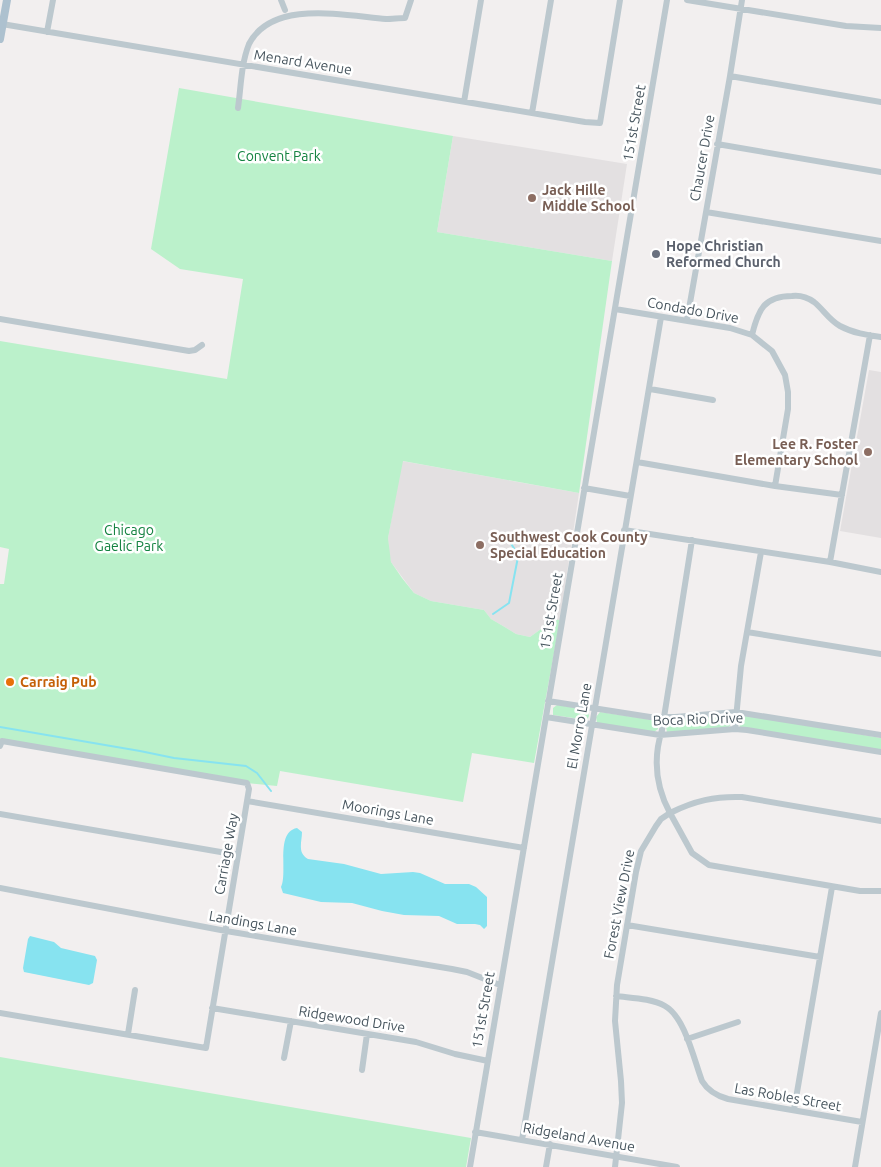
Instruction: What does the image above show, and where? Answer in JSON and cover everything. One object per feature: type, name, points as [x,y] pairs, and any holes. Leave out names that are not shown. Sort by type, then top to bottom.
[{"type":"main road","points":[[0,39],[7,0]]},
{"type":"street","points":[[47,32],[53,0]]},
{"type":"street","points":[[281,0],[285,10]]},
{"type":"street","points":[[238,108],[247,49],[254,34],[266,21],[285,10],[307,7],[387,19],[405,18],[411,0]]},
{"type":"street","points":[[464,102],[481,0]]},
{"type":"street","points":[[532,113],[551,0]]},
{"type":"street","name":"Menard Avenue","points":[[2,24],[600,123],[620,0]]},
{"type":"street","name":"151st Street","points":[[470,1167],[667,0]]},
{"type":"street","points":[[687,0],[846,26],[881,28]]},
{"type":"street","name":"Chaucer Drive","points":[[687,320],[742,0]]},
{"type":"street","points":[[730,76],[881,102]]},
{"type":"street","points":[[717,144],[881,172]]},
{"type":"street","points":[[706,212],[881,241]]},
{"type":"street","points":[[752,335],[758,316],[764,305],[771,298],[797,296],[813,301],[833,322],[842,327],[881,337]]},
{"type":"street","name":"Condado Drive","points":[[615,309],[730,328],[752,335],[772,351],[785,375],[788,392],[788,409],[775,486]]},
{"type":"street","name":"El Morro Lane","points":[[522,1140],[661,316]]},
{"type":"street","points":[[0,319],[189,351],[196,350],[202,345]]},
{"type":"street","points":[[830,562],[870,335]]},
{"type":"street","points":[[650,389],[713,400]]},
{"type":"street","points":[[637,462],[775,486],[842,495]]},
{"type":"street","points":[[584,488],[630,496]]},
{"type":"street","points":[[624,530],[830,562],[881,572]]},
{"type":"street","points":[[692,540],[656,753],[663,801],[692,853],[709,866],[832,887],[860,891],[881,891]]},
{"type":"street","points":[[735,729],[741,666],[761,552]]},
{"type":"street","points":[[747,632],[881,654]]},
{"type":"street","name":"Boca Rio Drive","points":[[548,701],[643,716],[663,717],[736,712],[881,735]]},
{"type":"street","name":"Boca Rio Drive","points":[[546,717],[660,735],[735,729],[881,752]]},
{"type":"street","name":"Carriage Way","points":[[1,744],[247,782],[249,788],[248,801],[206,1048],[128,1034]]},
{"type":"street","points":[[670,813],[699,800],[727,796],[881,821]]},
{"type":"street","name":"Moorings Lane","points":[[248,801],[524,848]]},
{"type":"street","name":"Forest View Drive","points":[[615,1167],[622,1103],[615,1021],[616,996],[627,924],[641,851],[661,819],[670,813]]},
{"type":"street","points":[[0,814],[238,855]]},
{"type":"street","points":[[794,1110],[832,887]]},
{"type":"street","name":"Landings Lane","points":[[0,888],[226,931],[452,969],[467,972],[500,985]]},
{"type":"street","points":[[627,924],[820,957]]},
{"type":"street","points":[[0,1013],[128,1034],[135,990]]},
{"type":"street","name":"Las Robles Street","points":[[616,996],[665,1006],[679,1020],[702,1081],[711,1091],[728,1099],[862,1122]]},
{"type":"street","name":"Ridgewood Drive","points":[[212,1008],[416,1042],[455,1054],[488,1061]]},
{"type":"street","points":[[855,1167],[881,1017]]},
{"type":"street","points":[[284,1058],[290,1022]]},
{"type":"street","points":[[687,1039],[738,1022]]},
{"type":"street","points":[[362,1070],[367,1034]]},
{"type":"street","name":"Ridgeland Avenue","points":[[476,1132],[677,1167]]},
{"type":"street","points":[[546,1167],[550,1144]]},
{"type":"shaded area","name":"Jack Hille Middle School","points":[[453,136],[627,164],[612,261],[437,232]]},
{"type":"shaded area","name":"Lee R. Foster Elementary School","points":[[869,370],[881,372],[881,538],[840,531]]},
{"type":"shaded area","name":"Southwest Cook County Special Education","points":[[402,461],[579,493],[560,620],[548,619],[541,629],[530,637],[516,634],[491,619],[484,610],[431,601],[414,593],[391,562],[389,552],[388,538]]},
{"type":"green space","points":[[179,88],[453,136],[437,232],[612,261],[579,493],[403,461],[388,538],[391,562],[414,593],[431,601],[484,610],[491,619],[516,634],[530,637],[541,629],[549,619],[560,620],[534,763],[472,753],[463,802],[280,771],[277,786],[247,783],[0,741],[0,584],[4,584],[9,549],[0,547],[0,341],[227,379],[243,279],[180,269],[151,249]]},
{"type":"green space","points":[[557,705],[585,709],[588,711],[589,716],[587,720],[553,715],[553,708]]},
{"type":"green space","points":[[600,712],[653,720],[658,723],[658,729],[654,732],[597,723],[596,717]]},
{"type":"green space","points":[[726,716],[731,719],[731,724],[728,728],[667,732],[665,722],[671,719]]},
{"type":"green space","points":[[743,716],[881,738],[881,750],[740,727],[738,719]]},
{"type":"green space","points":[[0,1057],[471,1138],[466,1167],[0,1167]]},
{"type":"water","points":[[297,828],[302,832],[302,854],[308,859],[344,864],[381,874],[420,873],[445,884],[469,884],[476,887],[487,897],[487,926],[484,929],[480,925],[457,924],[439,916],[404,915],[352,903],[321,902],[283,893],[281,887],[283,881],[284,845],[290,831]]},
{"type":"water","points":[[30,936],[54,942],[61,948],[95,956],[97,960],[93,983],[89,985],[24,972],[23,968]]},
{"type":"waterway","points":[[493,614],[509,603],[518,557],[510,542]]},
{"type":"waterway","points":[[0,727],[174,758],[246,766],[257,773],[271,791]]},
{"type":"place","name":"Jack Hille Middle School","points":[[532,198]]},
{"type":"place","name":"Hope Christian Reformed Church","points":[[656,254]]},
{"type":"place","name":"Lee R. Foster Elementary School","points":[[868,452]]},
{"type":"place","name":"Southwest Cook County Special Education","points":[[480,545]]},
{"type":"place","name":"Carraig Pub","points":[[10,682]]},
{"type":"park label","name":"Convent Park","points":[[279,156]]},
{"type":"park label","name":"Chicago Gaelic Park","points":[[129,538]]}]
